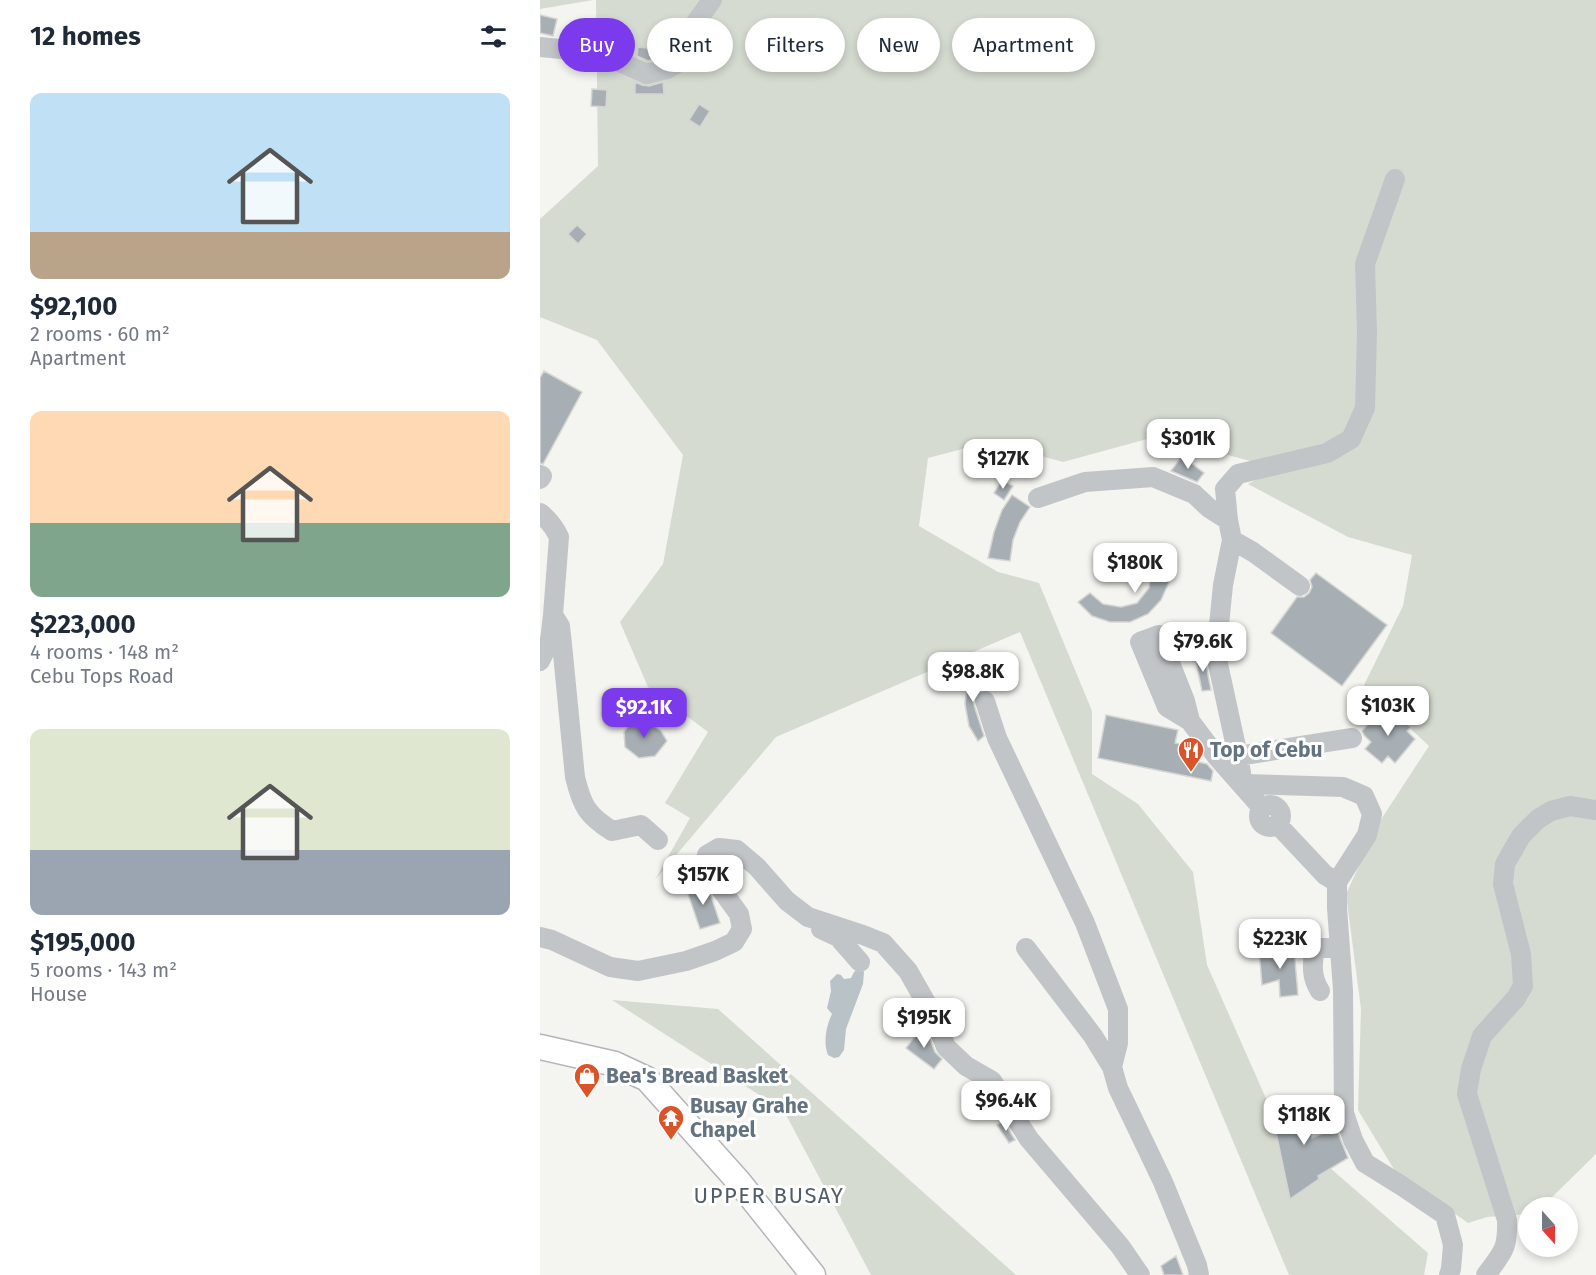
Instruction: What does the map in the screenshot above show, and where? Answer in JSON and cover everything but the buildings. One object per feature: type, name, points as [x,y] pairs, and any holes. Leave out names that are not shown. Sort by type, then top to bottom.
[{"type":"main road","points":[[540,1047],[615,1064],[647,1079],[739,1182],[813,1275]]},
{"type":"street","points":[[540,47],[606,56],[647,74],[667,69],[679,62],[689,45],[694,25],[712,0]]},
{"type":"street","points":[[1242,784],[1216,655],[1223,585],[1232,540],[1225,489],[1238,474],[1327,453],[1351,439],[1365,408],[1367,333],[1365,264],[1395,179]]},
{"type":"street","points":[[1038,498],[1085,482],[1153,477],[1194,494],[1209,508],[1228,520]]},
{"type":"street","points":[[540,513],[548,518],[559,537],[550,640],[540,661]]},
{"type":"street","points":[[1232,540],[1253,552],[1300,586]]},
{"type":"street","points":[[553,615],[560,626],[574,777],[579,795],[586,810],[612,831],[641,825],[658,840]]},
{"type":"street","points":[[986,701],[997,738],[1085,923],[1118,1009],[1118,1044],[1112,1067]]},
{"type":"street","points":[[1190,721],[1217,757],[1262,808],[1258,817],[1263,826],[1278,825],[1325,875],[1337,882]]},
{"type":"street","points":[[1238,756],[1352,738]]},
{"type":"street","points":[[1242,784],[1343,787],[1364,796],[1372,814],[1367,835],[1337,882],[1336,909],[1343,990],[1344,1113],[1353,1140],[1365,1162],[1445,1215],[1453,1245],[1449,1275]]},
{"type":"street","points":[[1486,1275],[1503,1252],[1508,1239],[1507,1220],[1467,1094],[1471,1069],[1482,1036],[1516,998],[1523,986],[1521,954],[1503,884],[1505,864],[1521,836],[1538,819],[1551,811],[1570,806],[1596,810]]},
{"type":"street","points":[[540,937],[552,940],[610,967],[638,971],[686,961],[737,946],[742,929],[739,914],[705,867],[707,855],[719,848],[737,850],[757,867],[787,901],[808,917],[816,927],[838,937],[860,962]]},
{"type":"street","points":[[808,917],[883,943],[908,971],[933,1015],[946,1047],[966,1066],[992,1081],[1029,1139],[1120,1246],[1140,1275]]},
{"type":"street","points":[[1026,948],[1093,1036],[1112,1067],[1118,1088],[1163,1182],[1199,1275]]},
{"type":"street","points":[[1320,991],[1311,968],[1315,948],[1339,948]]},
{"type":"shaded area","points":[[540,0],[593,0],[540,9]]},
{"type":"shaded area","points":[[596,0],[1596,0],[1596,1154],[1552,1197],[1518,1197],[1518,1215],[1487,1217],[1468,1223],[1395,1171],[1358,1110],[1361,1009],[1346,894],[1380,821],[1429,746],[1364,685],[1403,606],[1412,555],[1348,537],[1248,484],[1315,449],[1254,462],[1224,454],[1206,423],[1063,462],[989,442],[928,458],[919,526],[998,572],[1039,583],[1092,711],[1092,774],[1138,804],[1193,872],[1207,965],[1276,1121],[1428,1253],[1424,1275],[1289,1275],[1020,632],[776,737],[655,880],[690,818],[665,803],[708,732],[648,687],[620,622],[663,564],[683,455],[597,340],[540,317],[540,219],[598,166],[597,72],[635,72],[635,18],[596,18]]},
{"type":"shaded area","points":[[860,968],[864,972],[863,984],[846,1029],[844,1050],[839,1057],[834,1058],[828,1055],[825,1040],[832,1014],[827,1008],[831,991],[830,981],[837,974],[844,979],[851,978]]},
{"type":"shaded area","points":[[612,1000],[718,1009],[1016,1275],[871,1275],[784,1111]]},
{"type":"place","name":"Top of Cebu","points":[[1191,773]]},
{"type":"place","name":"Bea's Bread Basket","points":[[587,1099]]},
{"type":"place","name":"Busay Grahe Chapel","points":[[671,1141]]},
{"type":"district","name":"UPPER BUSAY","points":[[769,1195]]}]
